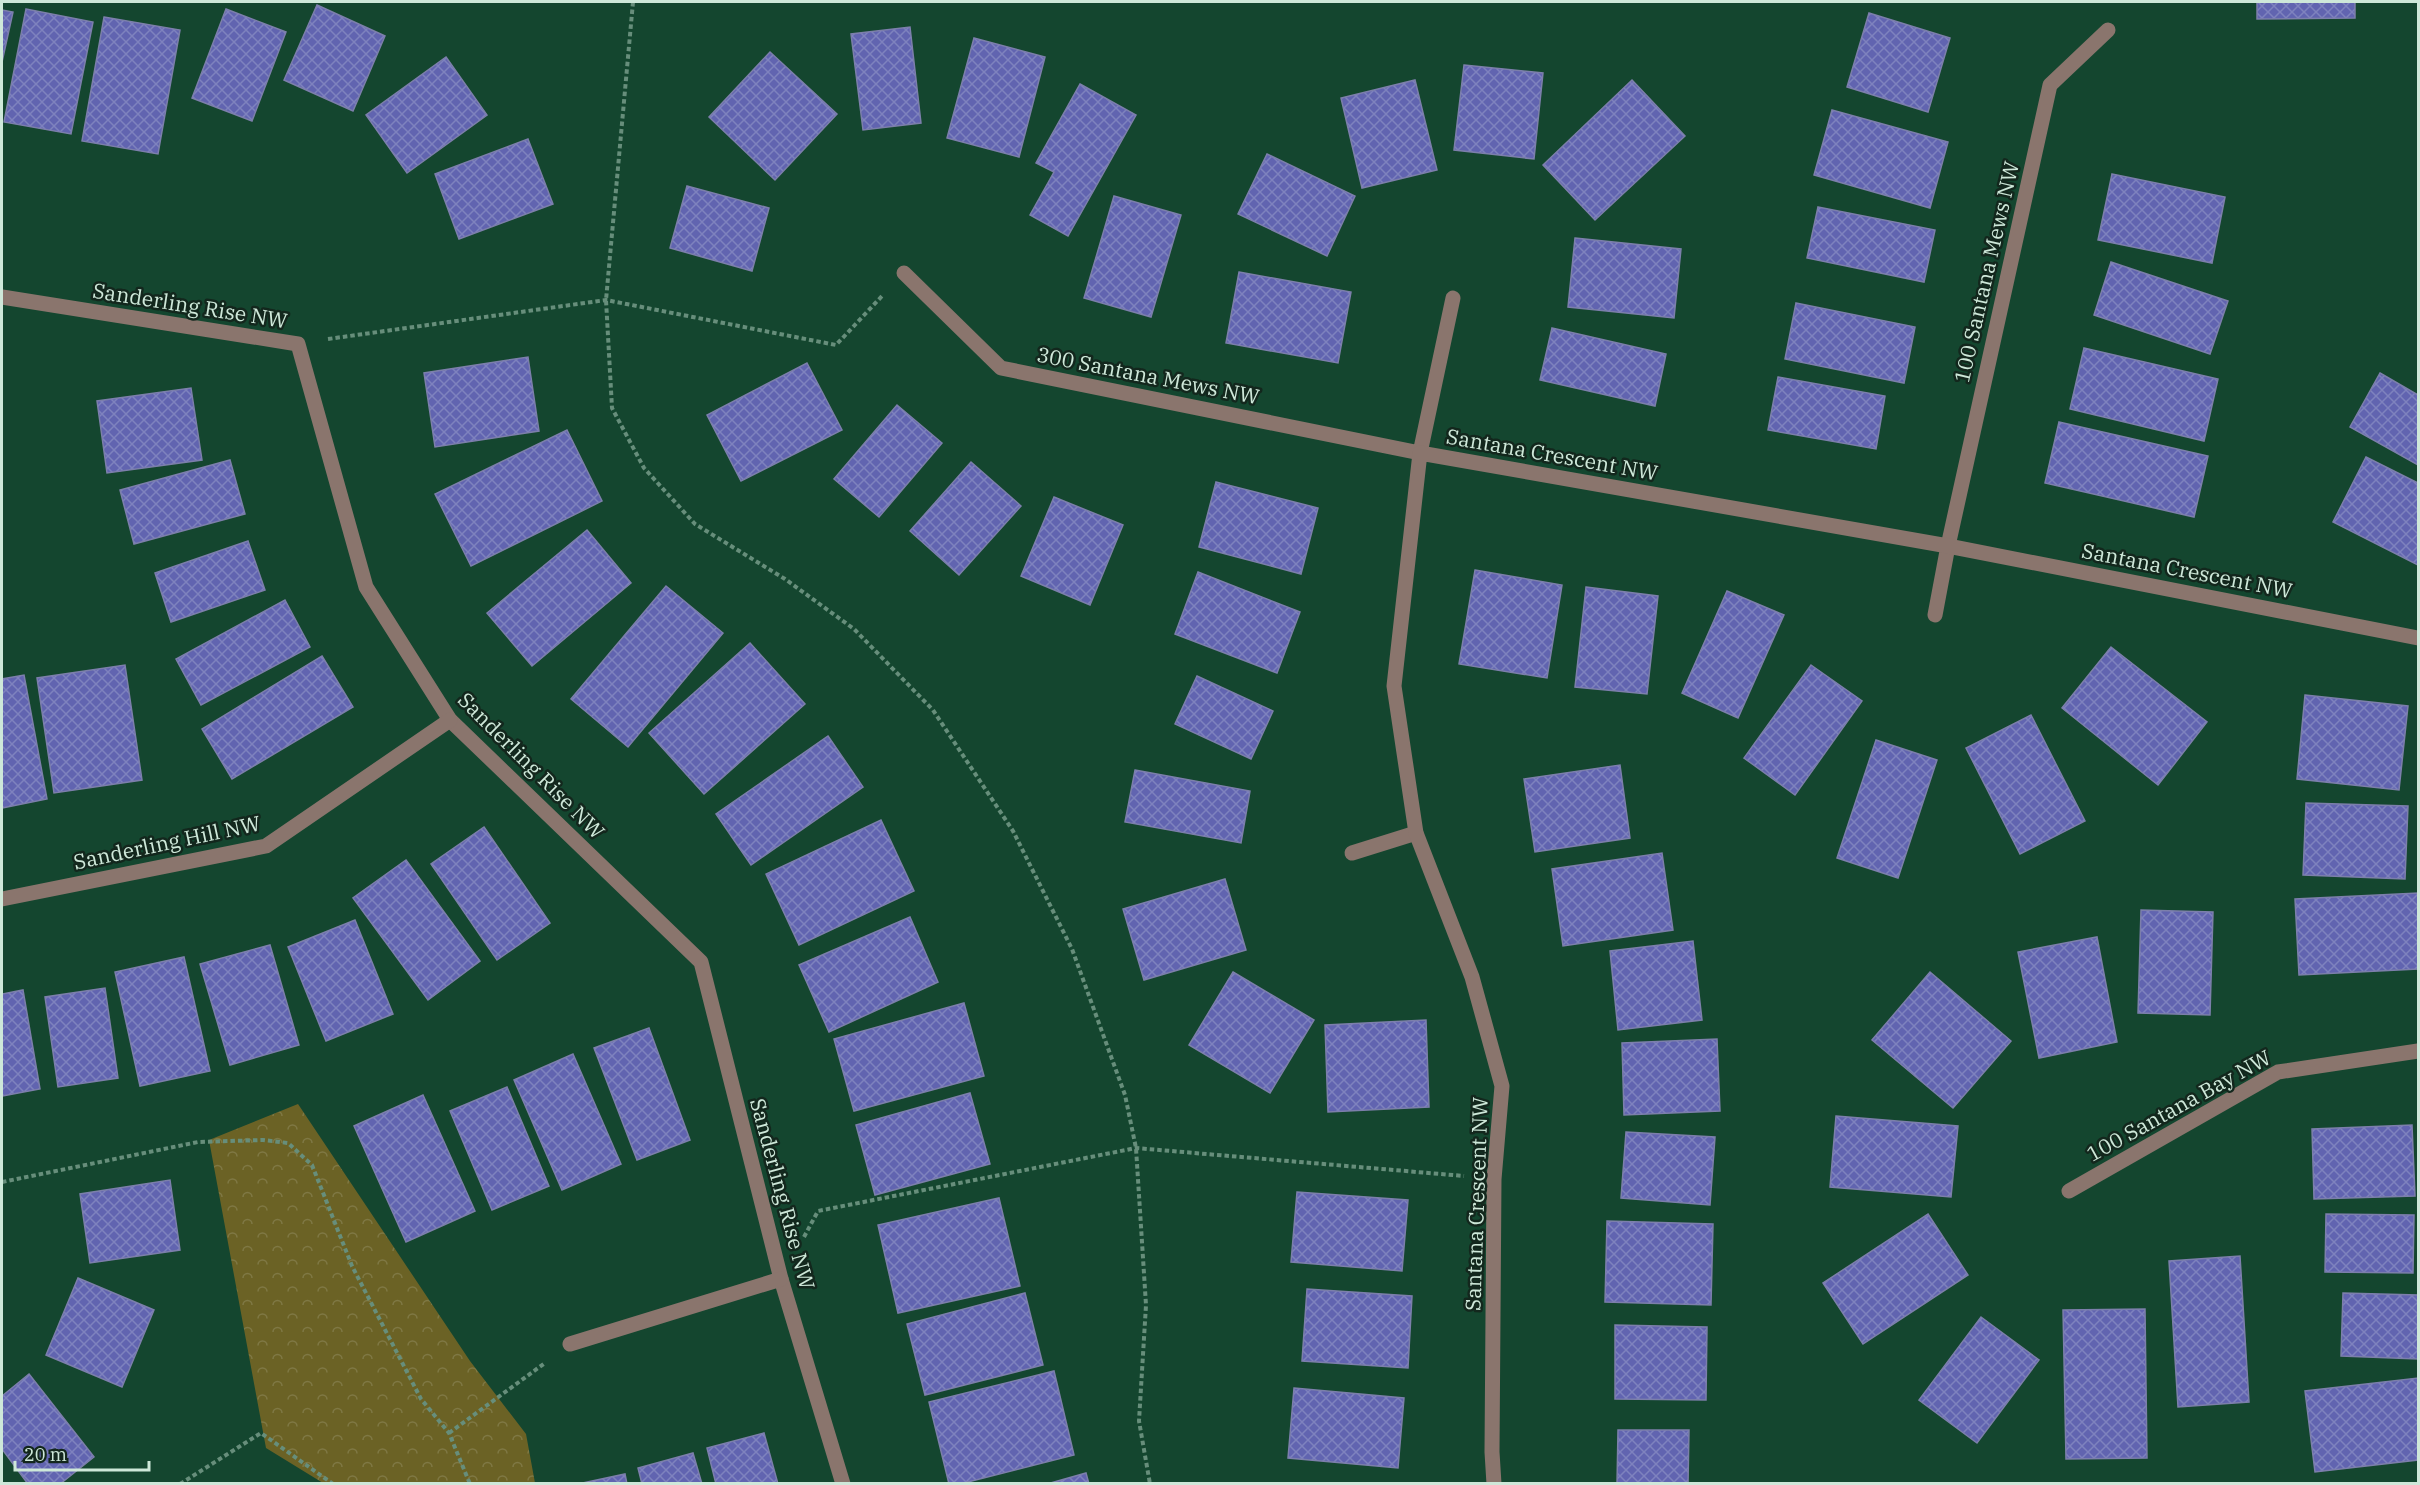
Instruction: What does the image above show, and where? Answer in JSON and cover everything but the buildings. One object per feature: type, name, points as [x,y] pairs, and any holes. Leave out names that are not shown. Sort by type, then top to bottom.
[{"type":"street","name":"100 Santana Mews NW","points":[[1948,546],[2050,85],[2108,30]]},
{"type":"street","name":"300 Santana Mews NW","points":[[904,273],[1001,368],[1420,453]]},
{"type":"street","name":"Sanderling Rise NW","points":[[2,297],[298,344],[366,587],[450,720],[701,962],[781,1279],[843,1484]]},
{"type":"street","points":[[1420,453],[1454,298]]},
{"type":"street","name":"Santana Crescent NW","points":[[1494,1484],[1492,1440],[1494,1179],[1502,1086],[1472,977],[1416,833],[1394,686],[1420,453],[1948,546],[2418,638]]},
{"type":"street","points":[[1935,615],[1948,546]]},
{"type":"street","name":"Sanderling Hill NW","points":[[2,899],[266,846],[450,720]]},
{"type":"street","points":[[1352,853],[1416,833]]},
{"type":"street","name":"100 Santana Bay NW","points":[[2069,1191],[2278,1071],[2418,1051]]},
{"type":"street","points":[[570,1344],[781,1279]]},
{"type":"path","points":[[633,2],[606,300],[612,408],[644,468],[695,524],[785,579],[854,629],[933,710],[1013,831],[1072,949],[1125,1095],[1136,1148],[1146,1305],[1139,1421],[1150,1484]]},
{"type":"path","points":[[298,344],[606,300],[836,345],[904,273]]},
{"type":"path","points":[[2,1182],[198,1142],[263,1140],[288,1143],[312,1165],[352,1266],[421,1399],[449,1432],[470,1484]]},
{"type":"path","points":[[781,1279],[818,1211],[1136,1148],[1494,1179]]},
{"type":"path","points":[[449,1432],[570,1344]]},
{"type":"path","points":[[180,1484],[261,1433],[333,1484]]},
{"type":"green space","points":[[298,1104],[470,1361],[526,1434],[535,1483],[323,1483],[266,1448],[209,1140]]}]
